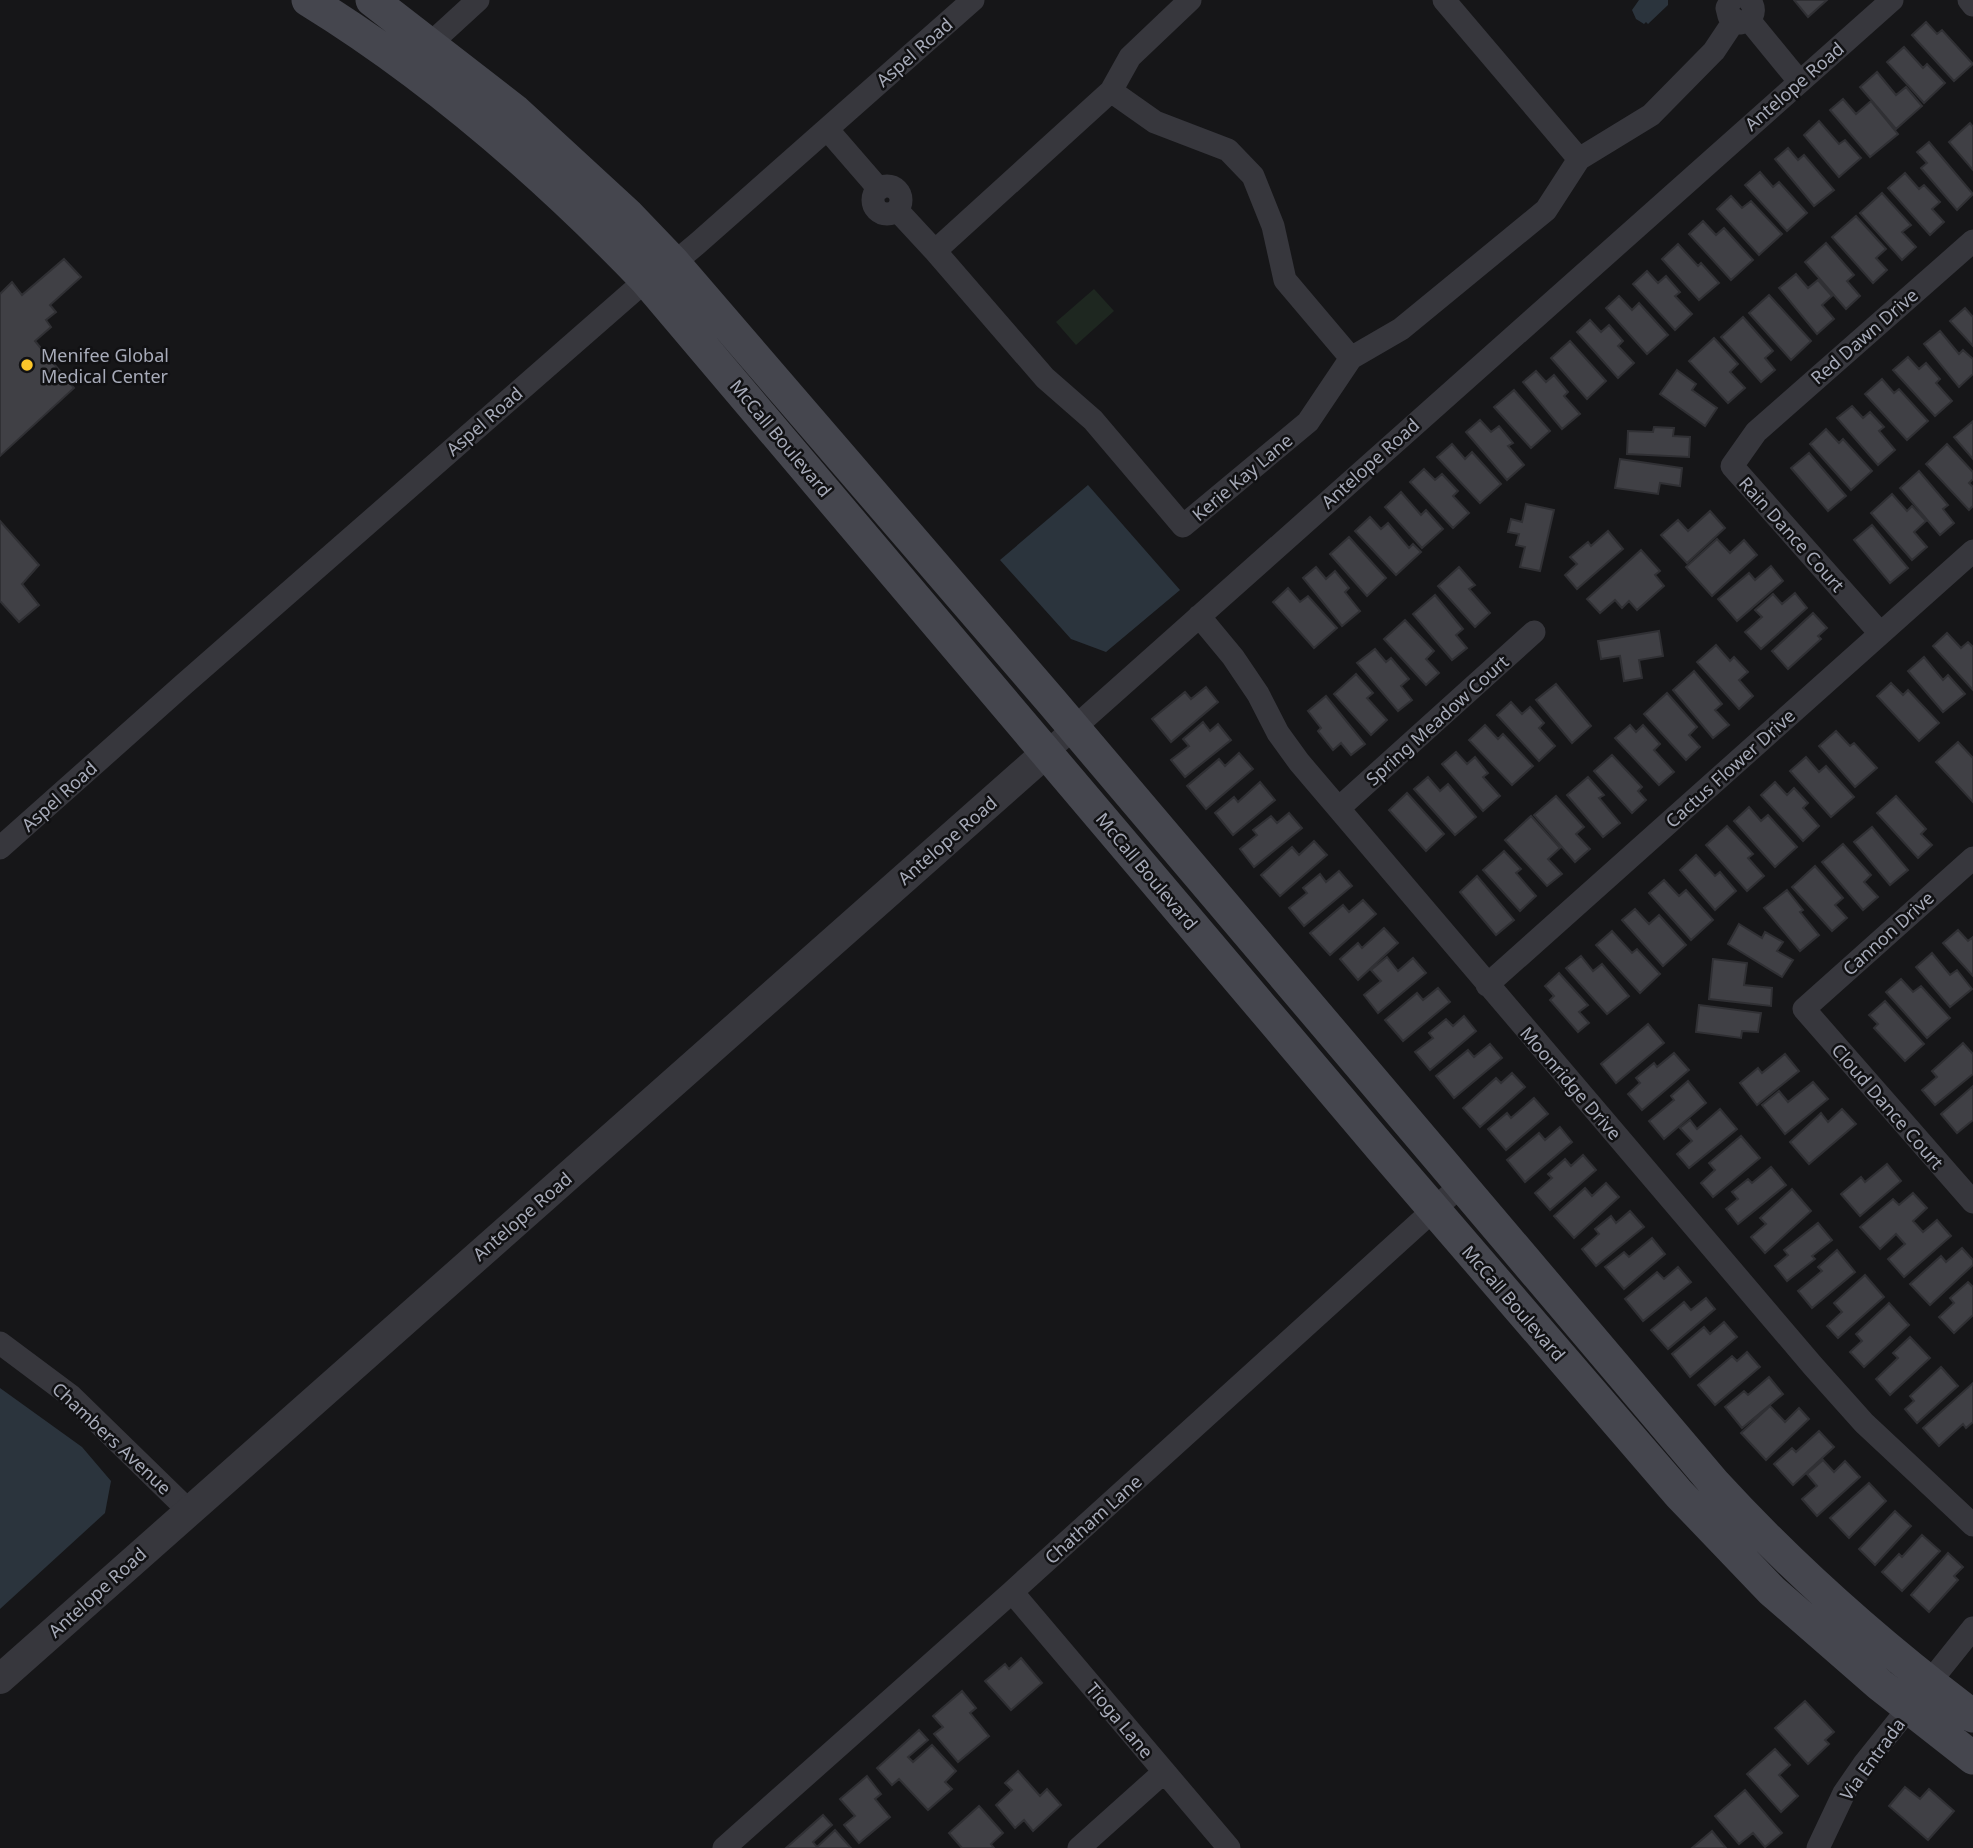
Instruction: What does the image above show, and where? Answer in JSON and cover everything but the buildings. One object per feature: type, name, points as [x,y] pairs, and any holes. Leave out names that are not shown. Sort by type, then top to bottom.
[{"type":"main road","name":"McCall Boulevard","points":[[307,0],[430,84],[510,148],[607,240],[660,271],[1074,728],[1644,1403],[1753,1525],[1853,1620],[1973,1716]]},
{"type":"main road","name":"McCall Boulevard","points":[[372,0],[496,95],[551,142],[628,215],[660,271],[1046,752],[1679,1494],[1736,1557],[1840,1652],[1973,1758]]},
{"type":"street","points":[[430,44],[478,0]]},
{"type":"street","name":"Aspel Road","points":[[0,848],[245,630],[973,0]]},
{"type":"street","points":[[827,129],[879,189],[890,187],[897,191],[901,199],[897,210],[935,251],[1111,91],[1130,57],[1190,0]]},
{"type":"street","points":[[1444,0],[1579,159]]},
{"type":"street","name":"Antelope Road","points":[[0,1679],[1892,0]]},
{"type":"street","points":[[1969,0],[1973,5]]},
{"type":"street","name":"Kerie Kay Lane","points":[[935,251],[1045,378],[1093,420],[1183,526],[1308,422],[1350,358],[1401,329],[1546,210],[1579,159],[1651,115],[1714,51],[1741,10],[1800,81]]},
{"type":"street","points":[[1111,91],[1155,122],[1228,150],[1253,176],[1273,226],[1285,280],[1350,358]]},
{"type":"street","name":"Red Dawn Drive","points":[[1756,432],[1973,241]]},
{"type":"street","name":"Rain Dance Court","points":[[1756,432],[1732,466],[1880,633]]},
{"type":"street","name":"Cactus Flower Drive","points":[[1487,985],[1973,551]]},
{"type":"street","name":"Moonridge Drive","points":[[1199,616],[1258,694],[1278,733],[1298,762],[1487,985],[1864,1423],[1973,1525]]},
{"type":"street","name":"Spring Meadow Court","points":[[1339,808],[1534,632]]},
{"type":"street","name":"Cannon Drive","points":[[1804,1009],[1973,858]]},
{"type":"street","name":"Cloud Dance Court","points":[[1804,1009],[1973,1202]]},
{"type":"street","name":"Chatham Lane","points":[[724,1848],[1012,1592],[1460,1186]]},
{"type":"street","name":"Chambers Avenue","points":[[0,1343],[71,1396],[188,1510]]},
{"type":"street","name":"Tioga Lane","points":[[1012,1592],[1229,1848]]},
{"type":"street","name":"Via Entrada","points":[[1818,1848],[1844,1793],[1973,1628]]},
{"type":"street","points":[[1079,1848],[1164,1772]]},
{"type":"shaded area","points":[[1639,0],[1668,0],[1668,5],[1648,24],[1644,24],[1636,19],[1632,10]]},
{"type":"shaded area","points":[[1094,289],[1114,311],[1076,345],[1056,322]]},
{"type":"shaded area","points":[[1088,485],[1180,590],[1106,652],[1071,639],[1000,560]]},
{"type":"shaded area","points":[[0,1388],[82,1447],[111,1481],[105,1513],[0,1609]]},
{"type":"place","name":"Menifee Global Medical Center","points":[[27,365]]}]
